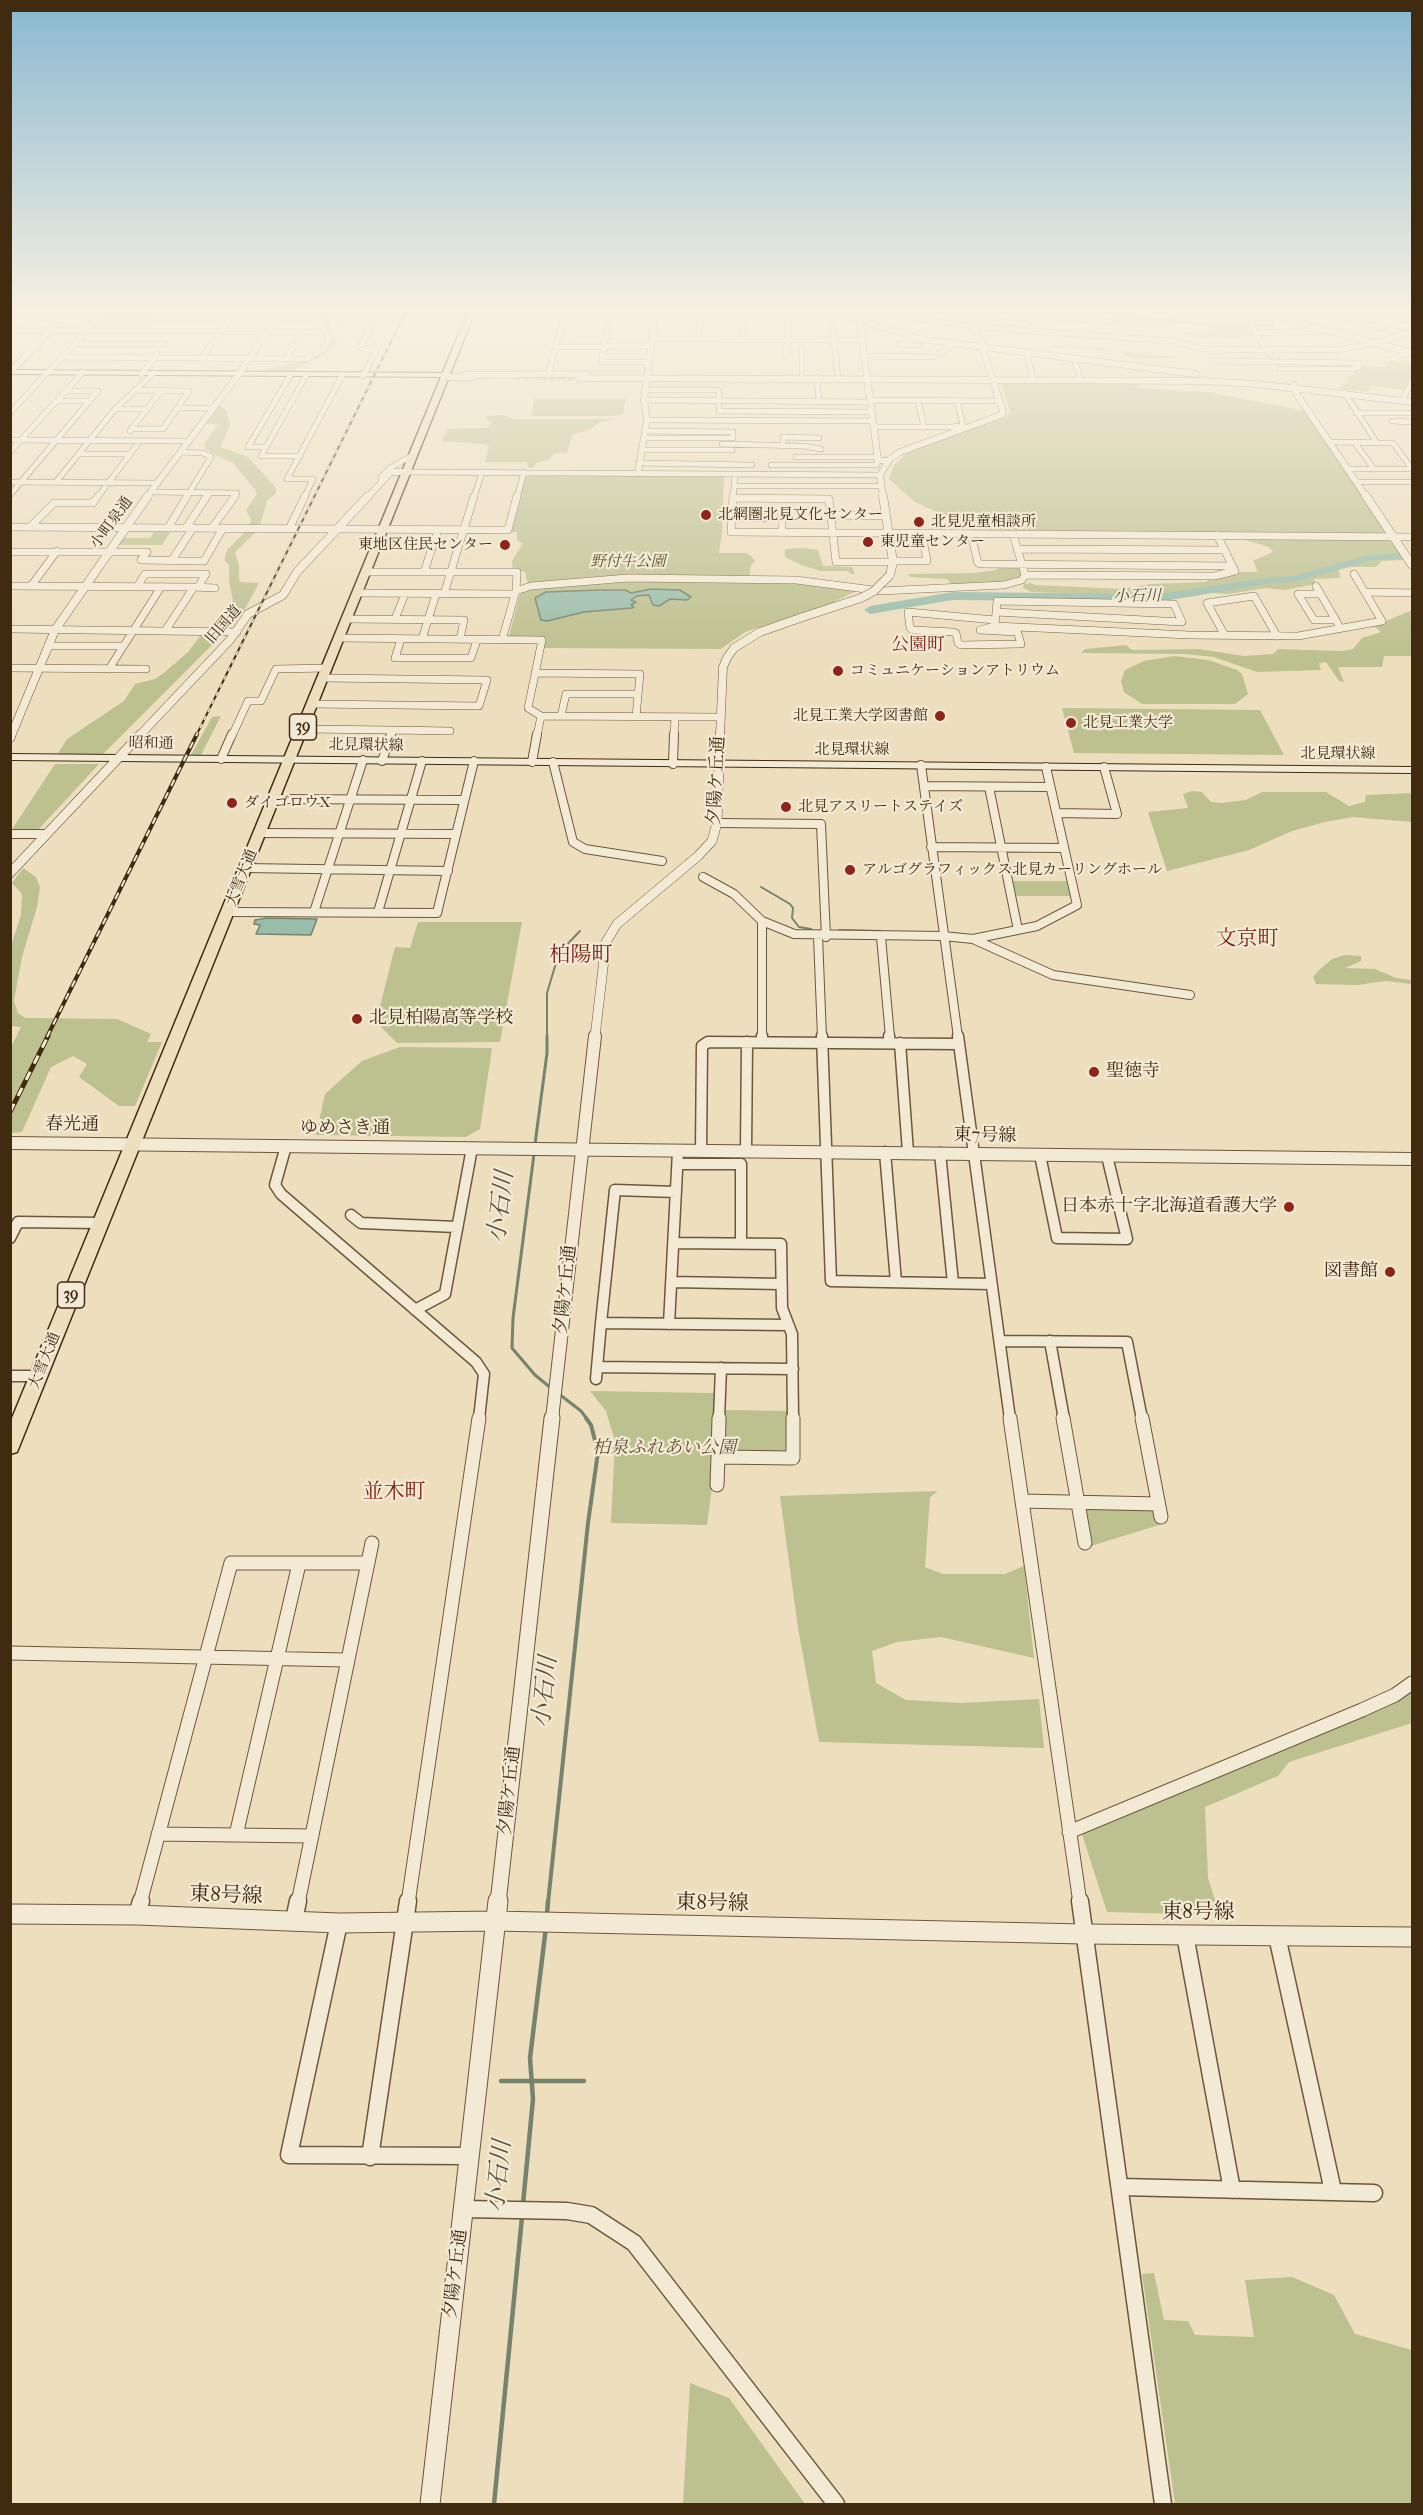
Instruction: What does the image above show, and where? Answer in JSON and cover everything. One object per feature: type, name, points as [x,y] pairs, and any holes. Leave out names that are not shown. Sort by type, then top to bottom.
[{"type":"highway","name":"大雪大通","points":[[10,1447],[425,426]]},
{"type":"main road","name":"昭和通","points":[[10,757],[290,760]]},
{"type":"main road","name":"北見環状線","points":[[290,760],[1413,770]]},
{"type":"street","points":[[10,452],[34,426]]},
{"type":"street","points":[[10,495],[68,426]]},
{"type":"street","points":[[56,482],[101,426]]},
{"type":"street","points":[[121,441],[133,426]]},
{"type":"street","points":[[131,429],[163,429],[165,426]]},
{"type":"street","name":"小町泉通","points":[[10,738],[55,630],[125,527],[200,426]]},
{"type":"street","points":[[260,426],[248,447],[265,447]]},
{"type":"street","points":[[277,426],[261,456],[300,456]]},
{"type":"street","points":[[289,529],[313,479],[287,479],[316,426]]},
{"type":"street","points":[[638,473],[646,426]]},
{"type":"street","points":[[642,447],[732,450],[732,444],[783,445],[821,451],[819,426]]},
{"type":"street","points":[[771,465],[877,465],[873,426]]},
{"type":"street","points":[[913,426],[957,429],[961,426]]},
{"type":"street","points":[[406,472],[880,475],[887,461],[917,444],[965,426]]},
{"type":"street","points":[[1320,426],[1413,565]]},
{"type":"street","points":[[1365,426],[1377,443]]},
{"type":"street","points":[[733,432],[733,438],[642,447],[733,432]]},
{"type":"street","points":[[783,445],[783,437],[819,438]]},
{"type":"street","points":[[10,440],[189,441]]},
{"type":"street","points":[[30,527],[54,503],[93,503],[140,441]]},
{"type":"street","points":[[1330,442],[1393,443],[1413,469]]},
{"type":"street","points":[[1355,443],[1374,469]]},
{"type":"street","points":[[642,447],[731,464],[752,465]]},
{"type":"street","points":[[168,528],[211,457],[202,453],[181,452]]},
{"type":"street","points":[[79,454],[130,454]]},
{"type":"street","points":[[381,482],[381,477],[390,468],[413,455]]},
{"type":"street","points":[[796,457],[887,461]]},
{"type":"street","points":[[1348,469],[1413,469]]},
{"type":"street","name":"旧国道","points":[[118,758],[237,632],[248,614],[283,595],[297,572],[391,472],[406,472]]},
{"type":"street","points":[[444,594],[482,472]]},
{"type":"street","points":[[10,527],[508,531],[524,472]]},
{"type":"street","points":[[735,474],[731,532],[1413,537]]},
{"type":"street","name":"夕陽ケ丘通","points":[[430,2505],[606,942],[617,924],[633,908],[698,856],[712,841],[717,823],[723,667],[734,648],[760,632],[861,598],[874,591],[890,575],[893,562],[880,475]]},
{"type":"street","points":[[10,482],[158,483]]},
{"type":"street","points":[[1356,482],[1413,482]]},
{"type":"street","points":[[734,486],[882,486]]},
{"type":"street","points":[[152,492],[237,493],[212,528]]},
{"type":"street","points":[[172,560],[208,493]]},
{"type":"street","points":[[733,498],[829,499],[836,562],[927,561],[922,533]]},
{"type":"street","points":[[832,515],[886,516]]},
{"type":"street","points":[[732,517],[782,518],[782,532]]},
{"type":"street","points":[[10,552],[147,552],[141,560],[204,561],[223,528]]},
{"type":"street","points":[[424,572],[438,530]]},
{"type":"street","points":[[971,534],[978,563],[1232,566]]},
{"type":"street","points":[[1013,534],[1025,575]]},
{"type":"street","points":[[1116,535],[1126,564]]},
{"type":"street","points":[[1025,575],[1214,576],[1235,571],[1217,535]]},
{"type":"street","points":[[1017,549],[1225,550]]},
{"type":"street","points":[[31,586],[57,551]]},
{"type":"street","points":[[366,572],[517,572],[516,593],[502,640]]},
{"type":"street","points":[[137,587],[145,574],[206,574],[165,631]]},
{"type":"street","points":[[995,623],[980,630],[1137,630],[1298,636],[1382,621],[1354,574]]},
{"type":"street","points":[[358,593],[516,593],[531,586],[627,578],[796,580],[881,591],[998,587],[1022,580],[1025,575]]},
{"type":"street","points":[[10,586],[215,588]]},
{"type":"street","points":[[1316,586],[1341,630]]},
{"type":"street","points":[[109,669],[161,587]]},
{"type":"street","points":[[995,623],[998,587]]},
{"type":"street","points":[[1365,592],[1413,593]]},
{"type":"street","points":[[395,619],[405,594]]},
{"type":"street","points":[[422,639],[436,594]]},
{"type":"street","points":[[1320,594],[1298,594],[1314,620],[1336,620]]},
{"type":"street","points":[[1224,634],[1207,603],[1254,596],[1277,636]]},
{"type":"street","points":[[996,612],[1182,622],[1174,604],[998,600]]},
{"type":"street","points":[[908,612],[995,623],[1017,629],[1021,644],[1016,646],[961,645],[958,643],[956,633],[953,632],[910,628],[908,612]]},
{"type":"street","points":[[347,619],[464,620],[460,639]]},
{"type":"street","points":[[1134,620],[1137,630]]},
{"type":"street","points":[[10,629],[237,632]]},
{"type":"street","points":[[339,638],[542,640],[528,708],[541,716],[720,717]]},
{"type":"street","points":[[401,639],[395,658],[466,659],[471,658],[477,639]]},
{"type":"street","points":[[48,646],[123,646]]},
{"type":"street","points":[[10,668],[146,669]]},
{"type":"street","points":[[221,759],[248,701],[261,701],[276,669],[487,680],[479,706],[312,704]]},
{"type":"street","points":[[535,673],[640,674],[636,717]]},
{"type":"street","points":[[561,716],[566,694],[638,694]]},
{"type":"street","points":[[532,762],[541,716]]},
{"type":"street","points":[[673,764],[675,717]]},
{"type":"street","points":[[303,729],[450,731]]},
{"type":"street","points":[[381,761],[393,730]]},
{"type":"street","points":[[10,873],[118,758]]},
{"type":"street","points":[[314,912],[363,760]]},
{"type":"street","points":[[378,912],[422,761]]},
{"type":"street","points":[[228,912],[437,913],[474,761]]},
{"type":"street","points":[[553,762],[573,842],[585,849],[662,861]]},
{"type":"street","points":[[921,765],[991,1284],[1121,2187],[1163,2505]]},
{"type":"street","points":[[704,878],[734,894],[762,921],[794,933],[822,937],[943,936],[973,939],[1037,926],[1077,905],[1046,767]]},
{"type":"street","points":[[1057,813],[1117,814],[1104,767]]},
{"type":"street","points":[[924,786],[1050,787]]},
{"type":"street","points":[[989,787],[1018,930]]},
{"type":"street","points":[[273,799],[464,800]]},
{"type":"street","points":[[717,823],[821,824],[822,1042],[831,1281],[991,1284]]},
{"type":"street","points":[[260,833],[456,834]]},
{"type":"street","points":[[10,834],[46,834]]},
{"type":"street","points":[[931,847],[1064,848]]},
{"type":"street","points":[[245,868],[448,871]]},
{"type":"street","points":[[762,921],[762,1042]]},
{"type":"street","points":[[881,937],[908,1152]]},
{"type":"street","points":[[973,939],[1053,975],[1190,995]]},
{"type":"street","points":[[701,1151],[702,1046],[708,1042],[958,1044]]},
{"type":"street","points":[[747,1042],[747,1151]]},
{"type":"street","name":"春光通","points":[[10,1143],[133,1144]]},
{"type":"street","name":"ゆめさき通","points":[[133,1144],[557,1148]]},
{"type":"street","points":[[286,1146],[275,1185],[281,1194],[476,1362],[484,1374],[370,2157]]},
{"type":"street","points":[[415,1310],[445,1294],[472,1148]]},
{"type":"street","name":"東7号線","points":[[557,1148],[1413,1158]]},
{"type":"street","points":[[669,1324],[678,1151]]},
{"type":"street","points":[[885,1152],[896,1282]]},
{"type":"street","points":[[940,1153],[953,1283]]},
{"type":"street","points":[[1040,1155],[1057,1238],[1127,1239],[1107,1156]]},
{"type":"street","points":[[678,1164],[741,1164],[741,1243]]},
{"type":"street","points":[[676,1192],[615,1190],[597,1373],[721,1368],[793,1369]]},
{"type":"street","points":[[351,1215],[362,1223],[457,1227]]},
{"type":"street","points":[[10,1238],[18,1222],[100,1223]]},
{"type":"street","points":[[674,1243],[781,1244],[782,1308],[792,1334],[793,1458],[718,1457]]},
{"type":"street","points":[[672,1282],[781,1284]]},
{"type":"street","points":[[601,1323],[788,1325]]},
{"type":"street","points":[[1000,1341],[1127,1342],[1161,1517]]},
{"type":"street","points":[[1050,1341],[1085,1543]]},
{"type":"street","points":[[717,1485],[721,1368]]},
{"type":"street","points":[[10,1376],[38,1376]]},
{"type":"street","points":[[1022,1502],[1158,1504]]},
{"type":"street","points":[[294,1920],[372,1543]]},
{"type":"street","points":[[137,1915],[231,1563],[368,1563]]},
{"type":"street","points":[[236,1835],[299,1564]]},
{"type":"street","points":[[10,1653],[346,1660]]},
{"type":"street","points":[[1069,1832],[1362,1710],[1395,1695],[1413,1683]]},
{"type":"street","points":[[158,1834],[312,1836]]},
{"type":"street","name":"東8号線","points":[[10,1914],[137,1915],[339,1923],[495,1922],[1084,1934],[1413,1937]]},
{"type":"street","points":[[339,1923],[289,2155],[470,2156]]},
{"type":"street","points":[[1185,1935],[1232,2190]]},
{"type":"street","points":[[1277,1936],[1333,2191]]},
{"type":"street","points":[[1121,2187],[1374,2193]]},
{"type":"street","points":[[464,2209],[567,2211],[591,2215],[634,2243],[836,2505]]},
{"type":"green space","points":[[217,426],[229,426],[221,447],[248,457],[276,488],[276,493],[267,501],[259,528],[248,528],[251,520],[246,510],[257,494],[256,491],[233,463],[204,448]]},
{"type":"green space","points":[[594,426],[572,435],[567,453],[556,453],[549,459],[528,468],[527,462],[485,462],[489,446],[483,444],[442,441],[448,429]]},
{"type":"green space","points":[[979,426],[1316,426],[1388,535],[970,531],[971,528],[915,502],[889,479],[894,465],[906,454]]},
{"type":"green space","name":"野付牛公園","points":[[526,474],[724,477],[719,553],[746,553],[751,556],[755,561],[751,565],[749,578],[858,590],[830,604],[745,632],[721,649],[544,648],[546,637],[509,636],[520,594],[532,588],[528,584],[525,572],[513,571],[512,561],[523,543],[517,541],[517,532],[510,532]]},
{"type":"green space","points":[[157,528],[173,528],[162,545],[112,545],[117,538],[150,538]]},
{"type":"green space","points":[[246,531],[257,531],[235,552],[239,566],[239,579],[240,582],[259,583],[244,611],[238,615],[230,629],[212,629],[224,616],[233,600],[229,581],[229,565],[225,561],[225,555]]},
{"type":"green space","points":[[1243,537],[1384,538],[1395,543],[1405,560],[1382,561],[1376,567],[1349,567],[1339,570],[1340,578],[1314,579],[1316,584],[1284,590],[1265,588],[1229,594],[1193,592],[1126,595],[1031,592],[1023,588],[1024,584],[1030,583],[1121,589],[1151,584],[1206,582],[1209,579],[1239,572],[1258,572],[1253,561],[1273,552],[1269,547],[1245,540]]},
{"type":"green space","points":[[785,549],[818,550],[823,566],[852,567],[855,574],[848,571],[821,571],[785,557]]},
{"type":"green space","points":[[1019,565],[1022,575],[1010,583],[953,586],[947,579],[911,577],[907,574],[975,573],[996,570],[1002,566]]},
{"type":"green space","points":[[1412,610],[1412,656],[1384,656],[1382,667],[1338,667],[1344,682],[1339,681],[1326,662],[1319,663],[1321,670],[1257,672],[1214,657],[1186,654],[1081,653],[1085,649],[1126,645],[1132,650],[1199,649],[1244,656],[1273,654],[1278,649],[1342,651],[1353,649],[1362,638],[1381,632],[1374,626]]},
{"type":"green space","points":[[202,634],[223,634],[102,755],[57,755],[67,739],[124,701],[135,684],[155,679],[165,672],[188,652]]},
{"type":"green space","points":[[1174,656],[1208,660],[1237,670],[1242,674],[1248,694],[1235,704],[1142,704],[1124,692],[1121,681],[1125,670],[1144,661]]},
{"type":"green space","points":[[1062,708],[1260,710],[1284,755],[1074,753]]},
{"type":"green space","points":[[221,716],[201,755],[191,755],[212,717]]},
{"type":"green space","points":[[55,764],[99,764],[37,831],[11,831]]},
{"type":"green space","points":[[1192,791],[1202,792],[1211,802],[1222,803],[1246,800],[1262,792],[1326,792],[1349,806],[1365,802],[1366,795],[1412,793],[1412,822],[1353,817],[1325,822],[1292,831],[1249,850],[1167,871],[1148,812],[1188,808],[1183,794]]},
{"type":"green space","points":[[23,868],[36,877],[40,887],[37,907],[22,957],[14,1001],[18,1013],[25,1018],[117,1019],[151,1034],[147,1042],[162,1042],[135,1106],[119,1106],[79,1077],[87,1064],[73,1056],[51,1067],[22,1132],[11,1133],[11,1047],[21,1027],[11,1026],[11,946],[21,915],[22,894],[12,883]]},
{"type":"green space","points":[[1013,881],[1068,881],[1072,896],[1016,896]]},
{"type":"green space","points":[[418,922],[522,922],[500,1042],[397,1043],[376,1022],[395,947],[410,948]]},
{"type":"green space","points":[[1345,955],[1361,956],[1361,961],[1345,968],[1375,969],[1396,978],[1412,980],[1412,984],[1385,981],[1358,985],[1316,984],[1313,977],[1320,969],[1332,959]]},
{"type":"green space","points":[[400,1047],[492,1048],[480,1129],[466,1137],[316,1135],[325,1094],[362,1061]]},
{"type":"green space","name":"柏泉ふれあい公園","points":[[590,1391],[714,1393],[712,1487],[707,1525],[611,1523],[615,1441],[606,1411]]},
{"type":"green space","points":[[726,1410],[787,1411],[788,1452],[730,1453],[726,1448]]},
{"type":"green space","points":[[938,1491],[930,1497],[925,1567],[943,1574],[1005,1574],[1024,1566],[1034,1658],[941,1637],[897,1642],[872,1651],[876,1683],[906,1700],[961,1703],[1039,1699],[1044,1748],[819,1742],[798,1628],[780,1496]]},
{"type":"green space","points":[[1089,1508],[1151,1509],[1156,1513],[1159,1525],[1091,1546],[1085,1512]]},
{"type":"green space","points":[[1412,1683],[1412,1723],[1289,1762],[1278,1776],[1205,1807],[1208,1878],[1220,1915],[1107,1912],[1080,1828]]},
{"type":"green space","points":[[1154,2273],[1164,2320],[1188,2321],[1195,2335],[1254,2337],[1245,2280],[1292,2277],[1334,2295],[1355,2334],[1412,2350],[1412,2504],[1175,2504],[1142,2274]]},
{"type":"green space","points":[[690,2383],[729,2398],[805,2504],[683,2504]]},
{"type":"shaded area","points":[[651,589],[680,590],[691,597],[687,600],[670,599],[659,606],[653,605],[649,595],[637,596],[631,600],[636,602],[631,605],[634,607],[632,608],[584,612],[547,621],[541,620],[535,598],[546,592],[625,590],[631,593]]},
{"type":"shaded area","points":[[267,918],[317,919],[311,935],[256,934],[260,925],[254,924],[255,920]]},
{"type":"waterway","name":"小石川","points":[[870,610],[953,596],[1158,598],[1273,580],[1294,579],[1369,558],[1400,556]]},
{"type":"waterway","points":[[761,887],[790,904],[793,908],[792,918],[799,927],[811,929]]},
{"type":"waterway","points":[[839,930],[881,931]]},
{"type":"waterway","name":"小石川","points":[[535,1144],[547,1053],[547,993],[559,953],[580,931]]},
{"type":"waterway","name":"小石川","points":[[534,1154],[513,1318],[512,1348],[535,1375],[551,1388]]},
{"type":"waterway","name":"小石川","points":[[559,1394],[581,1411],[587,1419]]},
{"type":"waterway","name":"小石川","points":[[548,1903],[588,1523],[598,1452],[591,1425],[586,1418]]},
{"type":"waterway","name":"小石川","points":[[547,1915],[548,1901]]},
{"type":"waterway","name":"小石川","points":[[532,2081],[530,2058],[546,1927]]},
{"type":"waterway","points":[[501,2081],[532,2081]]},
{"type":"waterway","name":"小石川","points":[[523,2204],[533,2099],[532,2081]]},
{"type":"waterway","points":[[532,2081],[584,2081]]},
{"type":"waterway","name":"小石川","points":[[494,2504],[522,2217]]},
{"type":"railway","points":[[196,736],[349,426]]},
{"type":"railway","points":[[47,1037],[197,734]]},
{"type":"railway","points":[[10,1112],[48,1036]]},
{"type":"place","name":"北網圏北見文化センター","points":[[706,515]]},
{"type":"place","name":"北見児童相談所","points":[[919,522]]},
{"type":"place","name":"東児童センター","points":[[868,542]]},
{"type":"place","name":"東地区住民センター","points":[[505,545]]},
{"type":"place","name":"コミュニケーションアトリウム","points":[[838,671]]},
{"type":"place","name":"北見工業大学図書館","points":[[940,716]]},
{"type":"place","name":"北見工業大学","points":[[1071,723]]},
{"type":"place","name":"ダイゴロウX","points":[[232,803]]},
{"type":"place","name":"北見アスリートステイズ","points":[[786,807]]},
{"type":"place","name":"アルゴグラフィックス北見カーリングホール","points":[[850,870]]},
{"type":"place","name":"北見柏陽高等学校","points":[[357,1019]]},
{"type":"place","name":"聖徳寺","points":[[1094,1072]]},
{"type":"place","name":"日本赤十字北海道看護大学","points":[[1289,1207]]},
{"type":"place","name":"図書館","points":[[1390,1272]]},
{"type":"district","name":"公園町","points":[[918,646]]},
{"type":"district","name":"文京町","points":[[1247,940]]},
{"type":"district","name":"柏陽町","points":[[581,956]]},
{"type":"district","name":"並木町","points":[[394,1493]]}]
